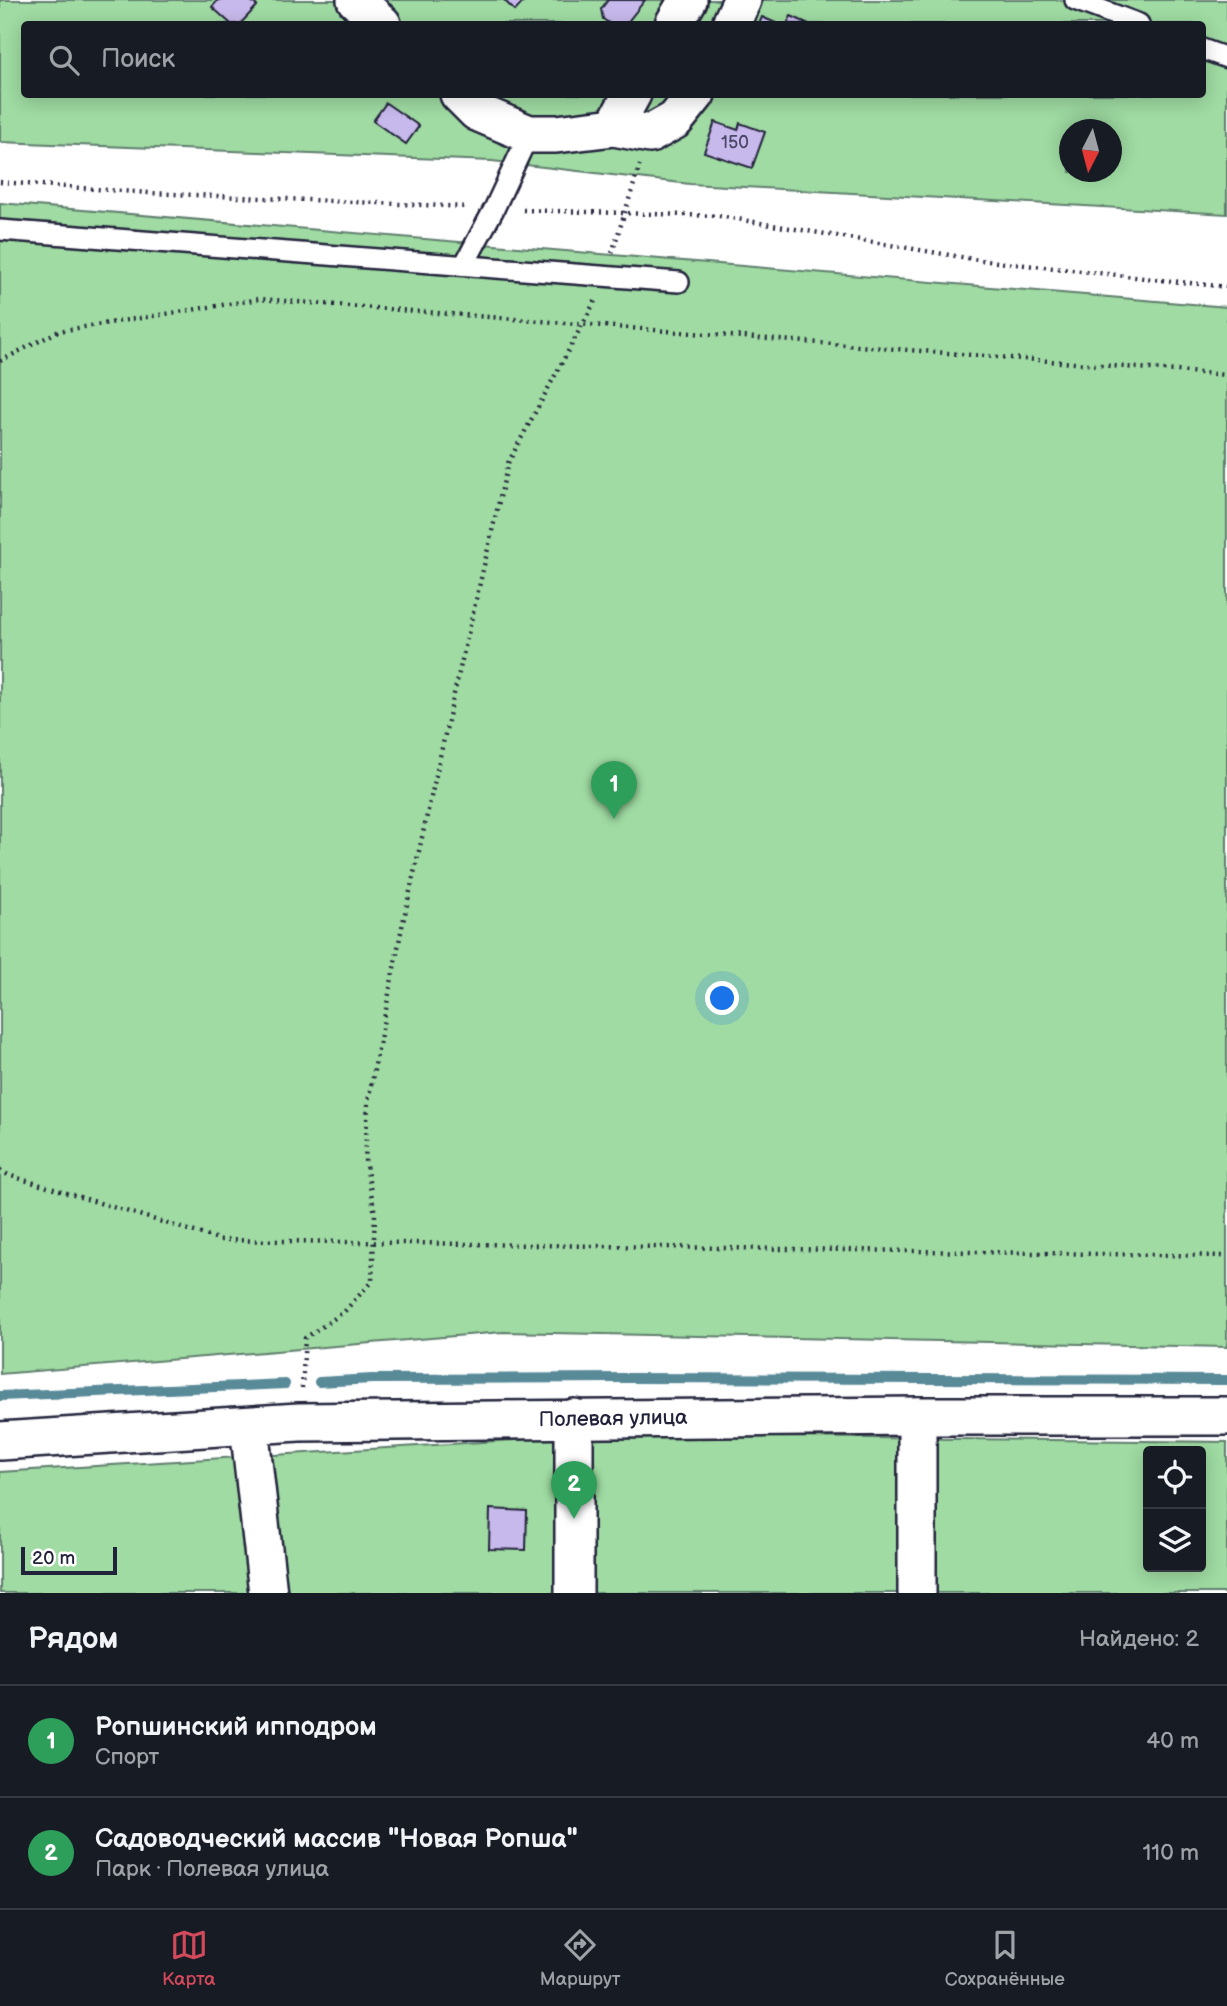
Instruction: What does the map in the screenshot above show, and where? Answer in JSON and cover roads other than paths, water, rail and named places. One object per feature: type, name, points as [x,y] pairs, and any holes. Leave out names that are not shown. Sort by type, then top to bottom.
[{"type":"street","points":[[356,0],[379,21]]},
{"type":"street","points":[[676,21],[688,0]]},
{"type":"street","points":[[732,21],[742,0]]},
{"type":"street","points":[[462,98],[477,112],[529,134],[556,134],[614,127],[650,134],[675,120],[693,98]]},
{"type":"street","points":[[614,127],[630,98]]},
{"type":"street","points":[[917,1416],[917,1593]]},
{"type":"street","name":"Полевая улица","points":[[0,1441],[299,1422],[574,1418],[1227,1416]]},
{"type":"street","points":[[574,1418],[574,1593]]},
{"type":"street","points":[[249,1426],[268,1593]]},
{"type":"lane","points":[[1075,0],[1131,21]]},
{"type":"lane","points":[[1206,50],[1227,58]]},
{"type":"lane","points":[[464,265],[529,134]]},
{"type":"lane","points":[[0,230],[679,282]]},
{"type":"waterway","points":[[319,1382],[372,1379],[629,1378],[1227,1380]]},
{"type":"waterway","points":[[0,1396],[285,1384]]},
{"type":"place","name":"Ропшинский ипподром","points":[[614,819]]},
{"type":"place","name":"Садоводческий массив \"Новая Ропша\"","points":[[574,1519]]}]
